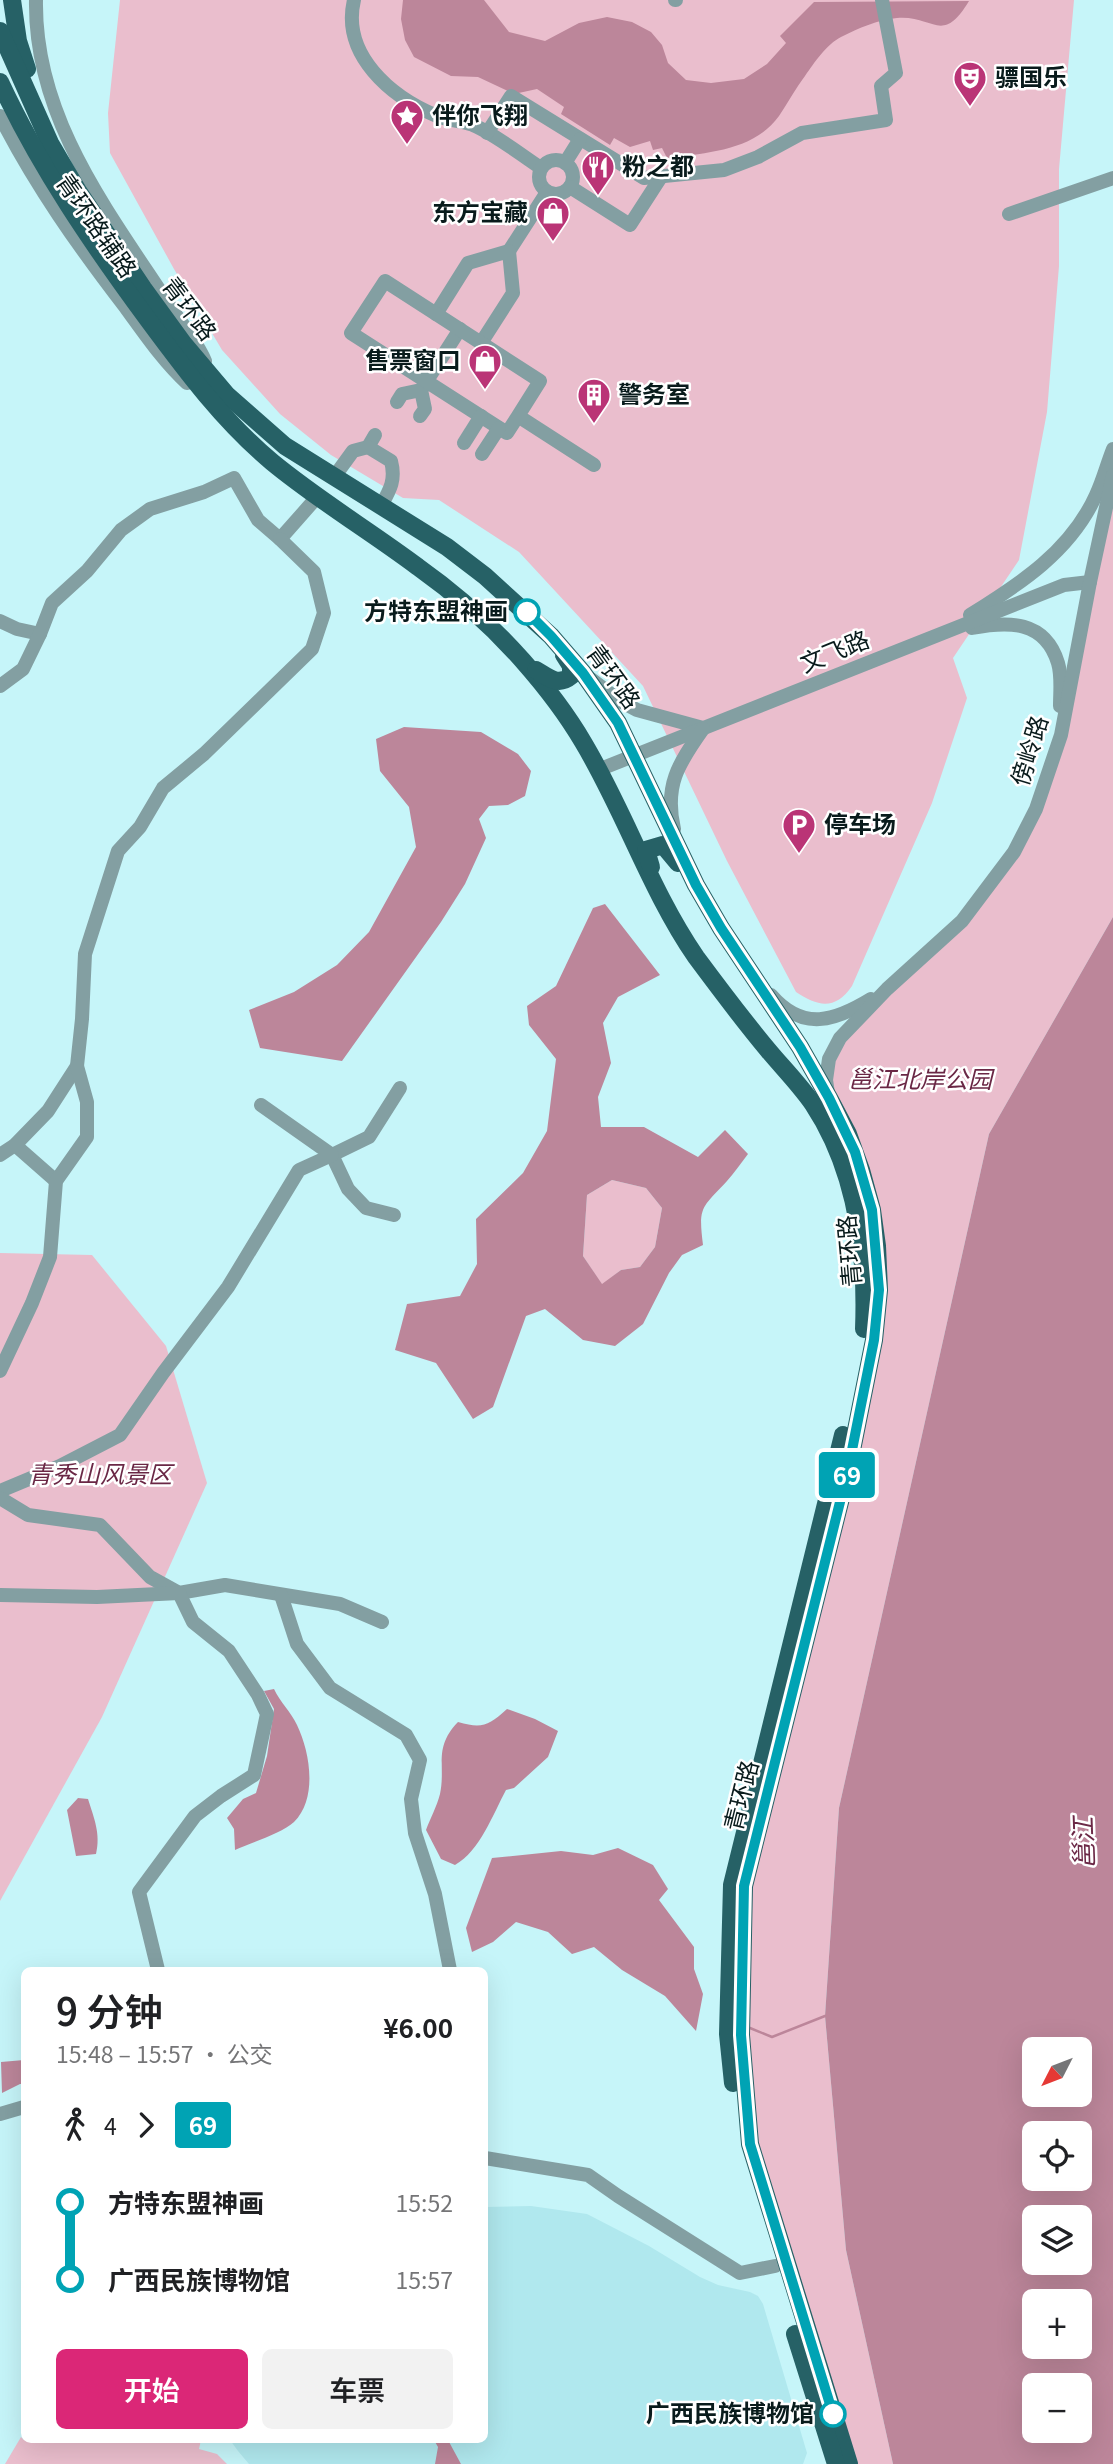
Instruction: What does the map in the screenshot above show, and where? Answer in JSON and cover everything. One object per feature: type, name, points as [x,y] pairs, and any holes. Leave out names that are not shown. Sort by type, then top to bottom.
[{"type":"main road","points":[[12,0],[18,41],[41,101],[41,145]]},
{"type":"main road","points":[[0,31],[41,145]]},
{"type":"main road","points":[[0,82],[41,145]]},
{"type":"main road","name":"青环路","points":[[41,145],[78,191],[143,288],[212,379],[285,446],[447,547],[485,576],[551,636],[583,673],[618,723],[696,885],[741,959],[800,1047],[852,1146],[872,1210],[879,1290],[874,1340],[848,1470],[744,1886],[741,2035],[750,2144],[849,2464]]},
{"type":"main road","name":"青环路","points":[[41,145],[62,197],[108,266],[224,415],[272,462],[422,569],[458,598],[495,631],[554,699],[598,770],[661,900],[709,975],[815,1107],[833,1142],[845,1174],[856,1212],[862,1248],[864,1335],[836,1467],[732,1885],[729,2047],[741,2151],[836,2464]]},
{"type":"main road","points":[[524,662],[556,682],[565,681],[571,676],[571,666],[551,636]]},
{"type":"main road","points":[[661,900],[646,850],[663,845],[696,885]]},
{"type":"street","points":[[37,0],[44,74],[51,101],[72,151],[201,352],[212,379]]},
{"type":"street","points":[[354,0],[352,33],[359,49],[380,79],[393,92],[438,117],[473,124],[541,168]]},
{"type":"street","points":[[487,134],[511,96],[644,178],[724,170],[758,157],[802,133],[886,120],[881,86],[896,73],[882,0]]},
{"type":"street","name":"青环路辅路","points":[[0,116],[42,190],[105,281],[182,378],[224,415]]},
{"type":"street","points":[[565,163],[580,139]]},
{"type":"street","points":[[556,160],[565,163],[571,169],[573,178],[570,187],[564,193],[547,192],[538,177],[541,168],[556,160]]},
{"type":"street","points":[[570,187],[630,225],[661,177]]},
{"type":"street","points":[[1009,214],[1113,178]]},
{"type":"street","points":[[481,343],[513,293],[509,251],[547,192]]},
{"type":"street","points":[[436,314],[468,263],[509,251]]},
{"type":"street","points":[[384,281],[460,329],[540,380],[507,433],[424,386],[351,333],[384,281]]},
{"type":"street","points":[[420,416],[425,409],[424,386],[460,329]]},
{"type":"street","points":[[397,401],[402,394],[424,386]]},
{"type":"street","points":[[518,415],[594,465]]},
{"type":"street","points":[[464,443],[481,416]]},
{"type":"street","points":[[482,454],[499,428]]},
{"type":"street","points":[[334,477],[353,451],[372,441],[395,456],[395,476],[381,506]]},
{"type":"street","points":[[937,635],[1028,577],[1065,543],[1083,519],[1096,495],[1113,449]]},
{"type":"street","name":"傍岭路","points":[[887,989],[962,921],[1014,852],[1036,809],[1061,735],[1113,475]]},
{"type":"street","points":[[0,686],[23,668],[52,603],[87,571],[121,530],[150,509],[204,492],[234,478],[258,520],[314,572],[324,613],[312,649],[204,754],[163,788],[140,827],[118,850],[85,954],[77,1066],[87,1102],[88,1137],[56,1181],[50,1258],[0,1371]]},
{"type":"street","points":[[280,539],[318,496]]},
{"type":"street","name":"文飞路","points":[[598,770],[1063,585],[1090,582]]},
{"type":"street","points":[[0,621],[17,629],[40,634]]},
{"type":"street","points":[[937,635],[999,623],[1018,624],[1035,632],[1049,645],[1058,662],[1061,735]]},
{"type":"street","points":[[583,673],[620,701],[637,710],[703,728],[687,751],[671,785],[671,815],[679,850]]},
{"type":"street","points":[[741,959],[779,1004],[792,1013],[818,1020],[847,1014],[887,989]]},
{"type":"street","points":[[829,1098],[826,1080],[833,1049],[887,989]]},
{"type":"street","points":[[0,1155],[15,1145],[48,1111],[77,1066]]},
{"type":"street","points":[[0,1491],[60,1466],[120,1435],[228,1287],[299,1170],[369,1138],[400,1088]]},
{"type":"street","points":[[261,1105],[332,1155],[348,1189],[366,1208],[394,1215]]},
{"type":"street","points":[[15,1145],[56,1181]]},
{"type":"street","points":[[0,1497],[28,1515],[100,1525],[150,1577],[179,1593],[193,1622],[229,1651],[258,1695],[267,1714],[254,1775],[195,1816],[139,1892],[157,1967]]},
{"type":"street","points":[[0,1595],[97,1597],[179,1593],[226,1585],[340,1604],[382,1622]]},
{"type":"street","points":[[281,1595],[297,1644],[330,1688],[406,1735],[420,1760],[411,1799],[415,1833],[435,1895],[449,1967]]},
{"type":"street","points":[[0,2114],[21,2108]]},
{"type":"street","points":[[488,2158],[588,2175],[740,2273],[775,2266]]},
{"type":"shaded area","name":"广西民族博物馆","points":[[531,2206],[587,2214],[649,2246],[700,2277],[758,2296],[763,2304],[807,2453],[803,2464],[249,2464],[232,2443],[488,2443],[488,2207]]},
{"type":"green space","name":"方特东盟神画","points":[[120,0],[1074,0],[1059,169],[1059,266],[1047,412],[1019,560],[953,658],[967,698],[932,803],[852,986],[840,999],[826,1004],[819,1003],[796,992],[727,861],[643,686],[519,552],[439,500],[403,498],[331,455],[280,414],[222,350],[110,153],[108,113]]},
{"type":"green space","name":"邕江北岸公园","points":[[1113,475],[1113,917],[989,1134],[839,1808],[825,2016],[846,2250],[893,2464],[849,2464],[750,2144],[744,1886],[874,1340],[829,1059],[991,885],[1052,769]]},
{"type":"green space","points":[[612,1180],[646,1188],[662,1208],[655,1247],[640,1267],[621,1270],[602,1285],[583,1256],[587,1195]]},
{"type":"green space","name":"青秀山风景区","points":[[0,1253],[92,1255],[166,1346],[207,1483],[102,1717],[0,1901]]},
{"type":"green space","points":[[21,2437],[21,2443],[200,2443],[199,2449],[217,2454],[227,2464],[5,2464]]},
{"type":"water","points":[[403,0],[484,0],[509,32],[545,41],[579,23],[607,17],[632,22],[651,32],[662,45],[668,63],[686,80],[711,83],[744,79],[767,64],[786,43],[780,36],[814,2],[969,1],[960,15],[944,25],[897,18],[868,25],[841,37],[821,54],[769,128],[756,137],[728,148],[667,158],[662,148],[653,150],[650,141],[630,147],[614,138],[610,145],[561,114],[564,107],[537,89],[514,94],[478,77],[451,76],[414,57],[405,40],[401,19]]},
{"type":"water","points":[[404,727],[481,732],[518,754],[531,771],[525,796],[508,805],[489,806],[479,819],[486,838],[465,884],[342,1061],[260,1048],[249,1010],[294,992],[337,965],[369,932],[416,847],[409,807],[380,771],[376,739]]},
{"type":"water","points":[[605,904],[660,975],[618,997],[603,1023],[611,1063],[598,1097],[601,1127],[644,1127],[698,1157],[725,1130],[748,1154],[704,1209],[701,1222],[703,1245],[682,1255],[669,1273],[643,1324],[615,1346],[583,1340],[545,1309],[526,1316],[493,1407],[473,1419],[436,1363],[395,1350],[407,1304],[460,1296],[477,1264],[476,1219],[523,1173],[547,1131],[556,1059],[529,1025],[527,1006],[556,986],[593,908]],"holes":[[[612,1180],[646,1188],[662,1208],[655,1247],[640,1267],[621,1270],[602,1284],[583,1256],[587,1195]]]},
{"type":"water","name":"邕江","points":[[1113,917],[1113,2464],[893,2464],[846,2250],[825,2016],[839,1808],[989,1134]]},
{"type":"water","points":[[274,1689],[295,1720],[302,1736],[309,1775],[306,1801],[302,1812],[289,1826],[235,1850],[234,1829],[227,1818],[243,1799],[256,1793],[267,1756],[274,1709],[264,1691]]},
{"type":"water","points":[[507,1709],[558,1731],[548,1757],[514,1788],[506,1790],[479,1841],[464,1859],[455,1865],[441,1859],[426,1830],[440,1794],[445,1740],[458,1722],[484,1724]]},
{"type":"water","points":[[78,1798],[88,1799],[97,1833],[96,1854],[76,1856],[67,1810]]},
{"type":"water","points":[[618,1848],[653,1865],[668,1889],[659,1900],[694,1947],[694,1969],[703,1994],[696,2031],[665,1996],[622,1970],[594,1947],[572,1954],[548,1932],[516,1922],[493,1942],[472,1952],[466,1928],[492,1858],[561,1851],[593,1855]]},
{"type":"water","points":[[21,2060],[21,2084],[2,2093],[1,2062]]},
{"type":"water","points":[[436,2443],[450,2443],[461,2464],[435,2464],[438,2447]]},
{"type":"waterway","points":[[750,2028],[772,2037],[825,2016]]},
{"type":"bus line","name":"69","points":[[527,612],[583,673],[618,723],[696,885],[721,928],[800,1047],[829,1098],[862,1170],[872,1210],[879,1290],[874,1340],[848,1470],[744,1886],[741,2035],[750,2144],[833,2414]]},
{"type":"place","name":"骠国乐","points":[[970,108]]},
{"type":"place","name":"伴你飞翔","points":[[407,146]]},
{"type":"place","name":"粉之都","points":[[598,197]]},
{"type":"place","name":"东方宝藏","points":[[553,243]]},
{"type":"place","name":"售票窗口","points":[[485,391]]},
{"type":"place","name":"警务室","points":[[594,425]]},
{"type":"place","name":"方特东盟神画","points":[[527,612]]},
{"type":"place","name":"停车场","points":[[799,855]]},
{"type":"place","name":"广西民族博物馆","points":[[833,2414]]}]
